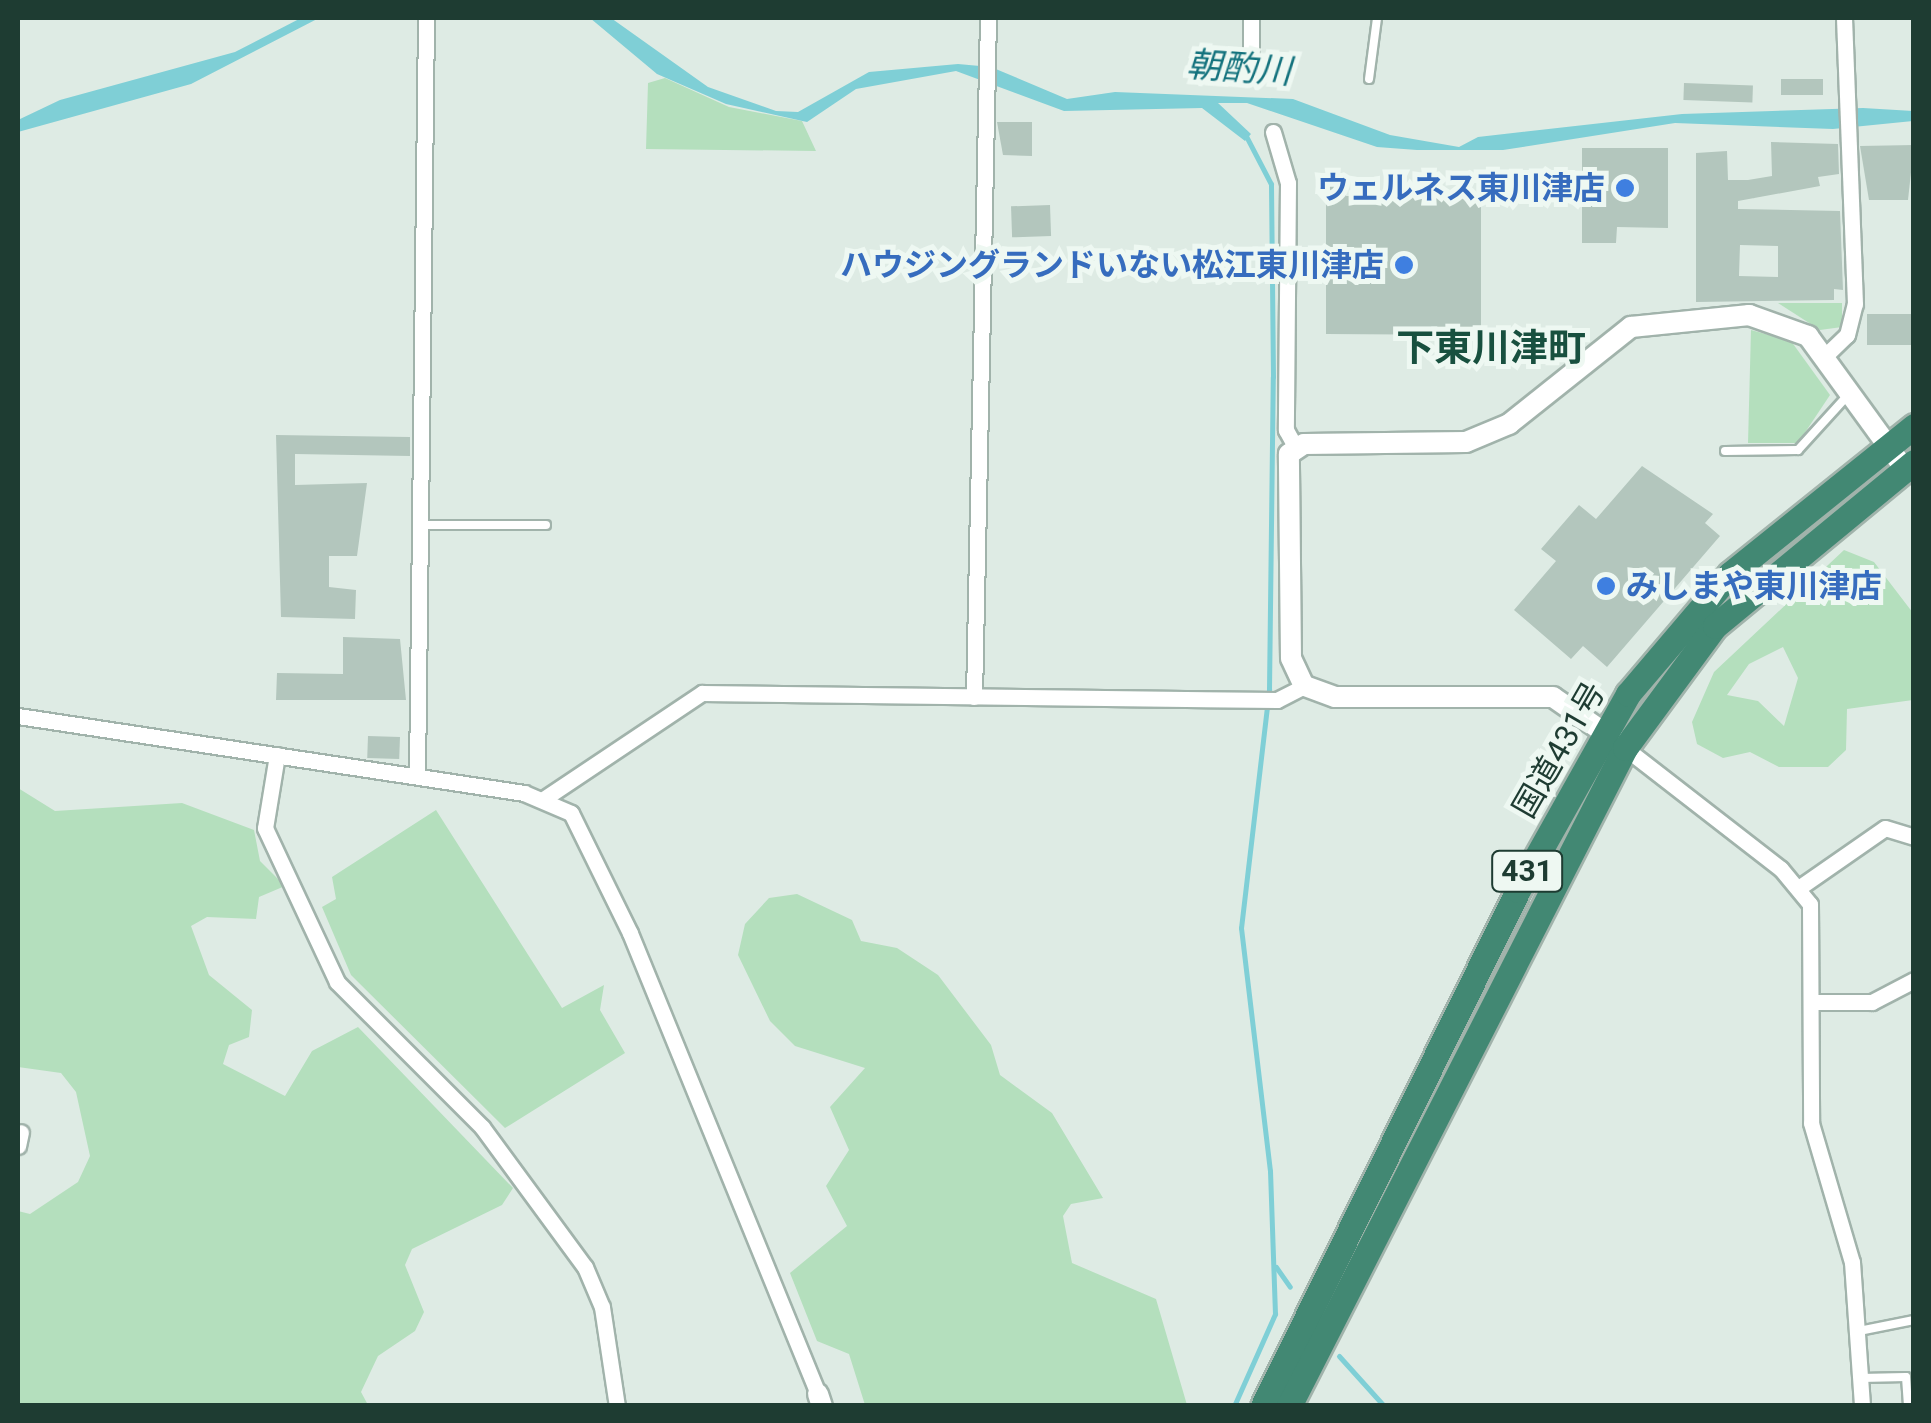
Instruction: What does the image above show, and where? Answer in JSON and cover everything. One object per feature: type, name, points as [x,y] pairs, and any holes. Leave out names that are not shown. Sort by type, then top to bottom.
[{"type":"highway","name":"国道431号","points":[[1289,1406],[1655,656],[1730,574],[1914,426]]},
{"type":"highway","name":"国道431号","points":[[1262,1406],[1614,740],[1715,626],[1908,465]]},
{"type":"street","points":[[417,776],[426,18]]},
{"type":"street","points":[[974,696],[988,18]]},
{"type":"street","points":[[1251,18],[1251,51]]},
{"type":"street","points":[[1826,355],[1853,324],[1852,135],[1844,18]]},
{"type":"street","points":[[1273,132],[1288,183],[1286,430],[1296,448]]},
{"type":"street","points":[[1296,448],[1446,446],[1483,437],[1616,336],[1670,316],[1778,319],[1826,355],[1887,444],[1908,465]]},
{"type":"street","points":[[1296,448],[1286,461],[1286,551],[1291,658],[1304,686],[1336,697],[1553,697],[1614,740],[1800,887],[1812,916],[1815,1002],[1810,1122],[1852,1262],[1862,1406]]},
{"type":"street","points":[[545,798],[702,693],[1277,700],[1304,686]]},
{"type":"street","points":[[18,716],[545,798],[571,813],[590,843],[820,1400]]},
{"type":"street","points":[[277,755],[265,828],[337,982],[482,1127],[585,1267],[602,1307],[617,1406]]},
{"type":"street","points":[[1800,887],[1885,828],[1914,837]]},
{"type":"street","points":[[1815,1002],[1872,1002],[1914,980]]},
{"type":"lane","points":[[1369,79],[1377,18]]},
{"type":"lane","points":[[1725,451],[1798,450],[1852,392]]},
{"type":"lane","points":[[418,525],[546,525]]},
{"type":"lane","points":[[1859,1331],[1914,1320]]},
{"type":"lane","points":[[1860,1378],[1906,1377],[1908,1406]]},
{"type":"green space","points":[[665,78],[729,107],[802,121],[816,151],[646,149],[648,83]]},
{"type":"green space","points":[[1778,303],[1842,303],[1842,327],[1820,330]]},
{"type":"green space","points":[[1751,330],[1791,341],[1830,395],[1798,443],[1748,443]]},
{"type":"green space","points":[[1844,550],[1874,562],[1913,613],[1913,700],[1847,709],[1846,750],[1828,767],[1779,767],[1750,752],[1723,758],[1697,744],[1692,722],[1714,672]],"holes":[[[1783,647],[1798,678],[1784,726],[1758,701],[1727,695],[1749,664]]]},
{"type":"green space","points":[[18,788],[55,811],[182,803],[254,830],[260,861],[285,886],[259,897],[256,919],[207,917],[191,926],[209,975],[252,1010],[249,1037],[229,1045],[223,1064],[285,1096],[312,1051],[358,1027],[513,1188],[502,1205],[412,1249],[405,1265],[424,1312],[415,1331],[378,1356],[361,1392],[368,1405],[18,1405],[18,1211],[30,1214],[78,1182],[90,1156],[76,1092],[61,1073],[18,1067]]},
{"type":"green space","points":[[436,810],[562,1008],[604,985],[600,1010],[625,1053],[505,1128],[351,975],[322,907],[336,899],[332,877]]},
{"type":"green space","points":[[797,894],[852,920],[861,941],[897,948],[938,975],[991,1045],[1000,1075],[1052,1113],[1103,1198],[1071,1204],[1063,1216],[1072,1263],[1156,1299],[1187,1405],[865,1405],[849,1354],[817,1341],[790,1273],[847,1226],[826,1186],[849,1150],[830,1107],[865,1068],[795,1046],[770,1021],[738,955],[745,924],[769,898]]},
{"type":"water","points":[[301,18],[319,18],[191,84],[18,132],[18,120],[60,100],[235,52]]},
{"type":"water","points":[[590,18],[611,18],[708,87],[776,111],[798,112],[869,72],[958,64],[991,67],[1067,99],[1115,92],[1293,99],[1390,135],[1459,147],[1478,137],[1682,114],[1863,108],[1913,111],[1913,121],[1833,129],[1675,123],[1503,150],[1417,150],[1377,147],[1247,103],[1218,103],[1251,134],[1245,141],[1202,108],[1064,111],[956,71],[856,89],[807,122],[726,104],[657,74]]},
{"type":"building","points":[[1781,79],[1823,79],[1823,95],[1781,95]]},
{"type":"building","points":[[1684,83],[1753,85],[1752,102],[1683,100]]},
{"type":"building","points":[[997,122],[1032,122],[1032,156],[1003,155]]},
{"type":"building","points":[[1771,142],[1838,144],[1839,174],[1818,177],[1820,186],[1738,201],[1738,209],[1840,211],[1843,290],[1834,289],[1834,300],[1696,302],[1696,153],[1727,151],[1728,180],[1772,176]],"holes":[[[1740,245],[1778,246],[1778,277],[1739,276]]]},
{"type":"building","points":[[1914,145],[1908,200],[1869,200],[1860,146]]},
{"type":"building","name":"ウェルネス東川津店","points":[[1582,148],[1668,148],[1668,228],[1617,227],[1616,243],[1582,243]]},
{"type":"building","name":"ハウジングランドいない松江東川津店","points":[[1326,181],[1346,181],[1346,196],[1481,197],[1481,335],[1326,334]]},
{"type":"building","points":[[1050,205],[1051,236],[1012,237],[1011,206]]},
{"type":"building","points":[[1867,314],[1914,314],[1914,345],[1867,345]]},
{"type":"building","points":[[276,435],[410,437],[410,456],[295,454],[295,485],[367,483],[357,556],[329,556],[329,587],[356,590],[355,619],[281,617]]},
{"type":"building","name":"みしまや東川津店","points":[[1642,466],[1713,514],[1705,523],[1720,536],[1607,667],[1583,646],[1571,659],[1514,610],[1556,561],[1541,549],[1579,505],[1596,519]]},
{"type":"building","points":[[343,637],[400,639],[406,700],[276,700],[277,673],[343,674]]},
{"type":"building","points":[[368,736],[400,737],[399,759],[367,758]]},
{"type":"waterway","points":[[1234,1406],[1275,1314],[1270,1171],[1241,928],[1269,689],[1273,377],[1271,184],[1246,136]]},
{"type":"waterway","points":[[1276,1267],[1290,1287]]},
{"type":"waterway","points":[[1339,1356],[1384,1406]]},
{"type":"place","name":"ウェルネス東川津店","points":[[1625,188]]},
{"type":"place","name":"ハウジングランドいない松江東川津店","points":[[1404,265]]},
{"type":"place","name":"みしまや東川津店","points":[[1606,586]]},
{"type":"district","name":"下東川津町","points":[[1491,349]]},
{"type":"water label","name":"朝酌川","points":[[1239,69]]}]
